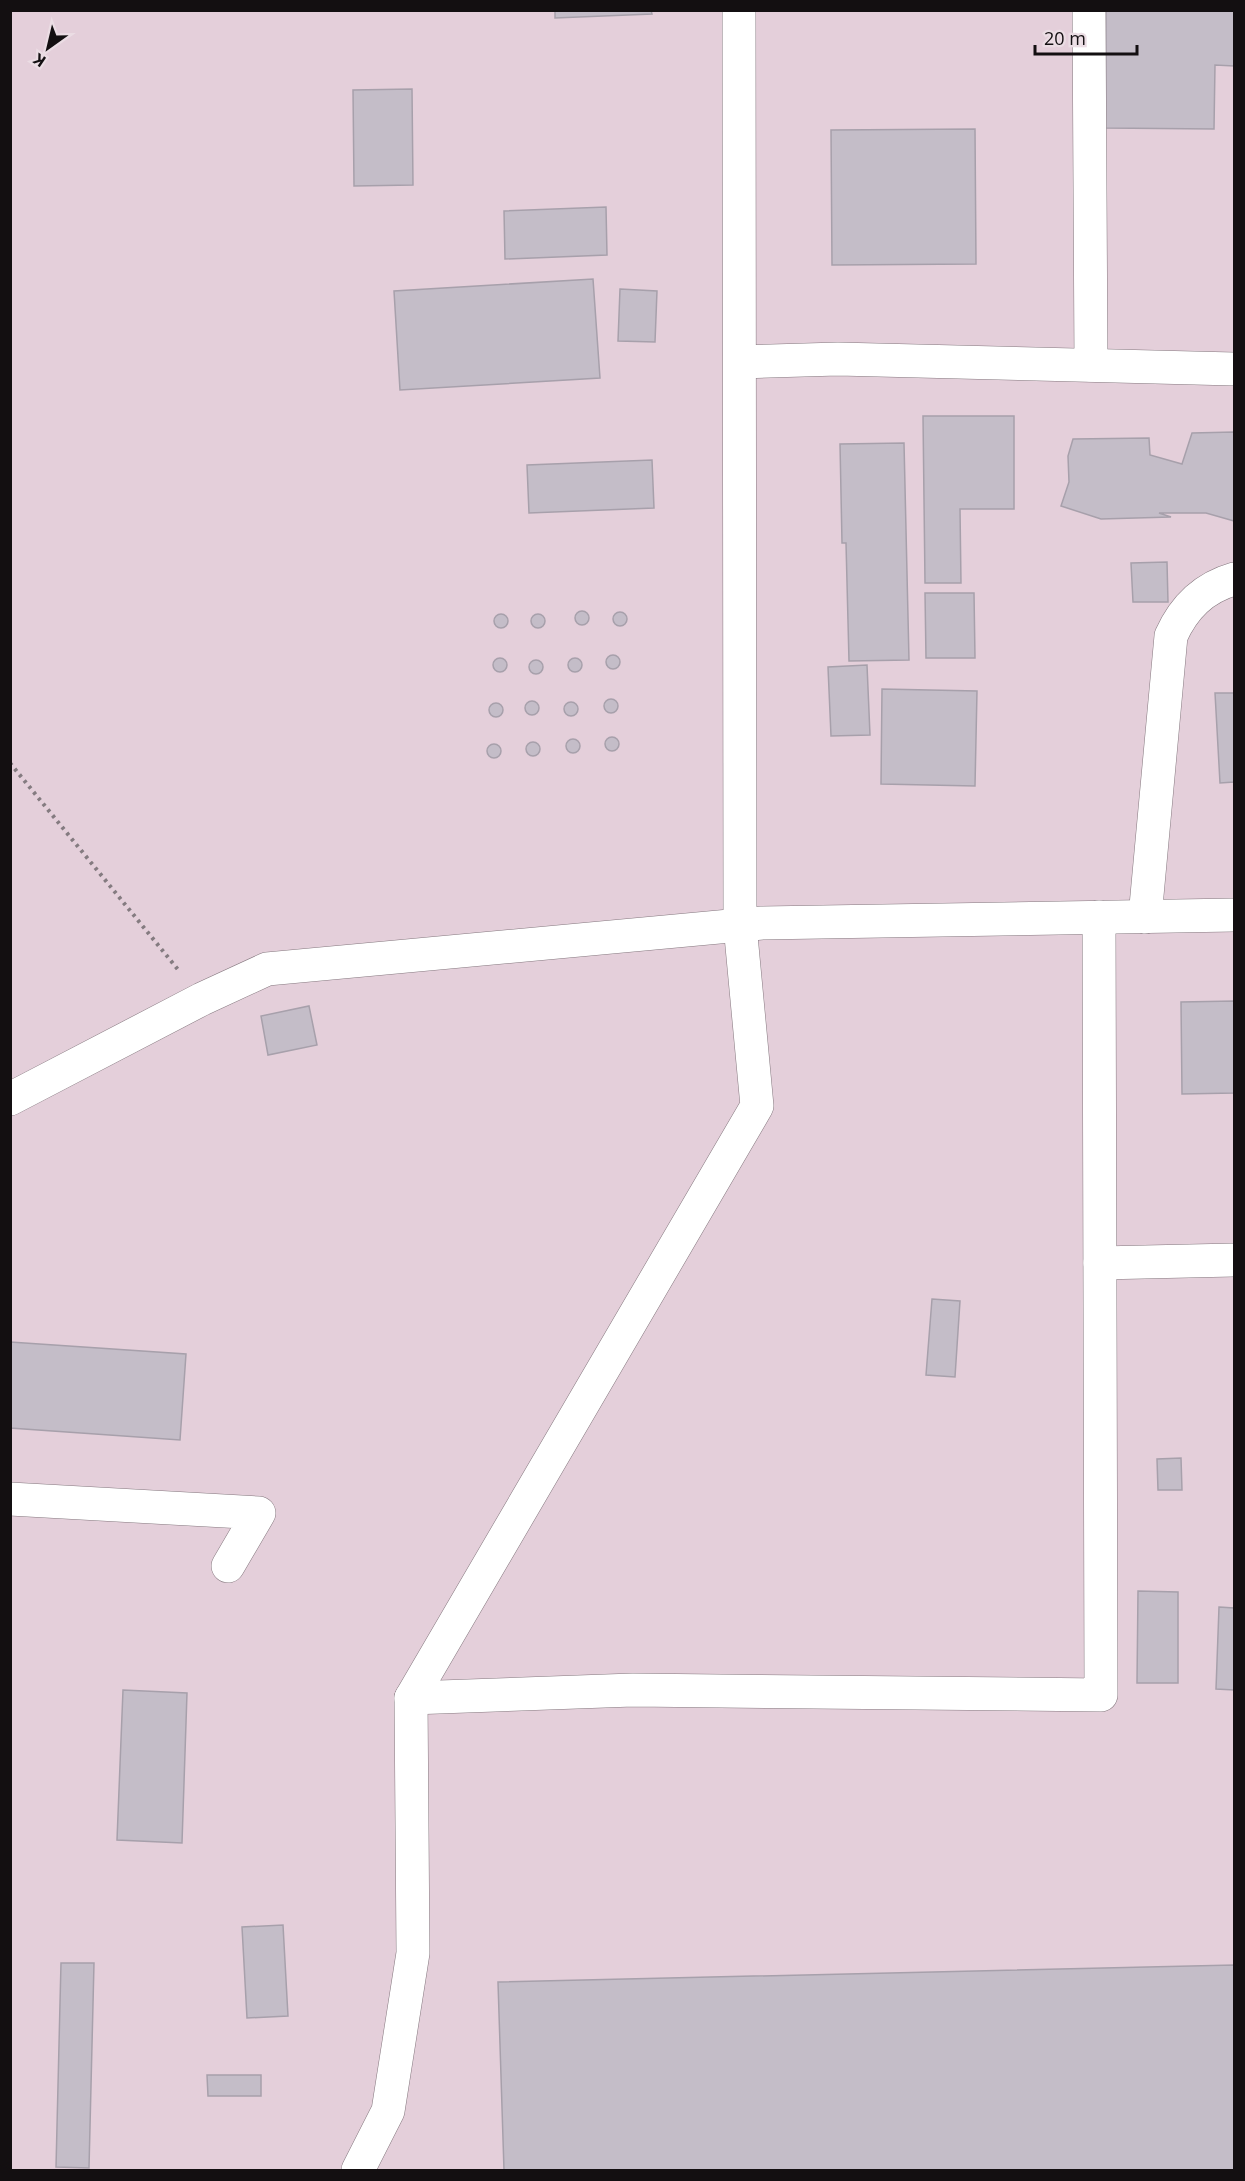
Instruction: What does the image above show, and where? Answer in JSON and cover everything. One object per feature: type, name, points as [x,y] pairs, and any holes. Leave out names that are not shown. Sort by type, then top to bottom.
[{"type":"street","points":[[358,2170],[388,2111],[399,2027],[413,1953],[411,1698],[757,1106],[751,924],[740,362],[739,10]]},
{"type":"street","points":[[1089,10],[1091,365]]},
{"type":"street","points":[[740,362],[838,360],[1234,369]]},
{"type":"street","points":[[1145,917],[1171,636],[1179,619],[1198,598],[1221,583],[1234,579]]},
{"type":"street","points":[[10,1099],[202,999],[267,969],[751,924],[1234,915]]},
{"type":"street","points":[[411,1698],[633,1690],[1101,1695],[1099,917]]},
{"type":"street","points":[[1100,1263],[1234,1260]]},
{"type":"street","points":[[10,1499],[259,1513],[228,1566]]},
{"type":"path","points":[[10,763],[202,999]]},
{"type":"shaded area","points":[[11,11],[1234,11],[1234,2170],[11,2170]]},
{"type":"building","points":[[555,10],[651,10],[652,14],[555,18]]},
{"type":"building","points":[[1106,10],[1234,10],[1234,66],[1215,65],[1214,129],[1105,128]]},
{"type":"building","points":[[412,89],[413,185],[354,186],[353,90]]},
{"type":"building","points":[[975,129],[976,264],[832,265],[831,130]]},
{"type":"building","points":[[606,207],[607,255],[505,259],[504,211]]},
{"type":"building","points":[[593,279],[600,378],[400,390],[394,291]]},
{"type":"building","points":[[620,289],[657,291],[655,342],[618,341]]},
{"type":"building","points":[[923,416],[1014,416],[1014,509],[960,509],[961,583],[925,583]]},
{"type":"building","points":[[1234,432],[1234,521],[1206,513],[1159,513],[1171,517],[1101,519],[1061,506],[1069,482],[1068,456],[1073,439],[1149,438],[1150,455],[1182,464],[1192,433]]},
{"type":"building","points":[[904,443],[909,660],[849,661],[846,543],[842,543],[840,444]]},
{"type":"building","points":[[652,460],[654,508],[529,513],[527,465]]},
{"type":"building","points":[[1167,562],[1168,602],[1133,602],[1131,563]]},
{"type":"building","points":[[925,593],[974,593],[975,658],[926,658]]},
{"type":"building","points":[[582,611],[587,613],[589,618],[587,623],[582,625],[577,623],[575,618],[577,613]]},
{"type":"building","points":[[620,612],[625,614],[627,619],[625,624],[620,626],[615,624],[613,619],[615,614]]},
{"type":"building","points":[[501,614],[506,616],[508,621],[506,626],[501,628],[496,626],[494,621],[496,616]]},
{"type":"building","points":[[538,614],[543,616],[545,621],[543,626],[538,628],[533,626],[531,621],[533,616]]},
{"type":"building","points":[[613,655],[618,657],[620,662],[618,667],[613,669],[608,667],[606,662],[608,657]]},
{"type":"building","points":[[500,658],[505,660],[507,665],[505,670],[500,672],[495,670],[493,665],[495,660]]},
{"type":"building","points":[[575,658],[580,660],[582,665],[580,670],[575,672],[570,670],[568,665],[570,660]]},
{"type":"building","points":[[536,660],[541,662],[543,667],[541,672],[536,674],[531,672],[529,667],[531,662]]},
{"type":"building","points":[[867,665],[870,735],[831,736],[828,667]]},
{"type":"building","points":[[882,689],[977,691],[975,786],[881,784]]},
{"type":"building","points":[[1215,693],[1234,693],[1234,782],[1220,783]]},
{"type":"building","points":[[611,699],[616,701],[618,706],[616,711],[611,713],[606,711],[604,706],[606,701]]},
{"type":"building","points":[[532,701],[537,703],[539,708],[537,713],[532,715],[527,713],[525,708],[527,703]]},
{"type":"building","points":[[571,702],[576,704],[578,709],[576,714],[571,716],[566,714],[564,709],[566,704]]},
{"type":"building","points":[[496,703],[501,705],[503,710],[501,715],[496,717],[491,715],[489,710],[491,705]]},
{"type":"building","points":[[612,737],[617,739],[619,744],[617,749],[612,751],[607,749],[605,744],[607,739]]},
{"type":"building","points":[[573,739],[578,741],[580,746],[578,751],[573,753],[568,751],[566,746],[568,741]]},
{"type":"building","points":[[533,742],[538,744],[540,749],[538,754],[533,756],[528,754],[526,749],[528,744]]},
{"type":"building","points":[[494,744],[499,746],[501,751],[499,756],[494,758],[489,756],[487,751],[489,746]]},
{"type":"building","points":[[1234,1001],[1234,1093],[1182,1094],[1181,1002]]},
{"type":"building","points":[[309,1006],[317,1045],[268,1055],[261,1016]]},
{"type":"building","points":[[932,1299],[960,1301],[955,1377],[926,1375]]},
{"type":"building","points":[[10,1342],[186,1354],[180,1440],[10,1428]]},
{"type":"building","points":[[1181,1458],[1182,1490],[1158,1490],[1157,1459]]},
{"type":"building","points":[[1138,1591],[1178,1592],[1178,1683],[1137,1683]]},
{"type":"building","points":[[1219,1607],[1234,1608],[1234,1690],[1216,1689]]},
{"type":"building","points":[[123,1690],[187,1693],[182,1843],[117,1840]]},
{"type":"building","points":[[283,1925],[288,2016],[247,2018],[242,1927]]},
{"type":"building","points":[[61,1963],[94,1963],[89,2168],[56,2167]]},
{"type":"building","points":[[1234,1965],[1234,2170],[504,2170],[498,1982]]},
{"type":"building","points":[[207,2075],[261,2075],[261,2096],[208,2096]]}]
